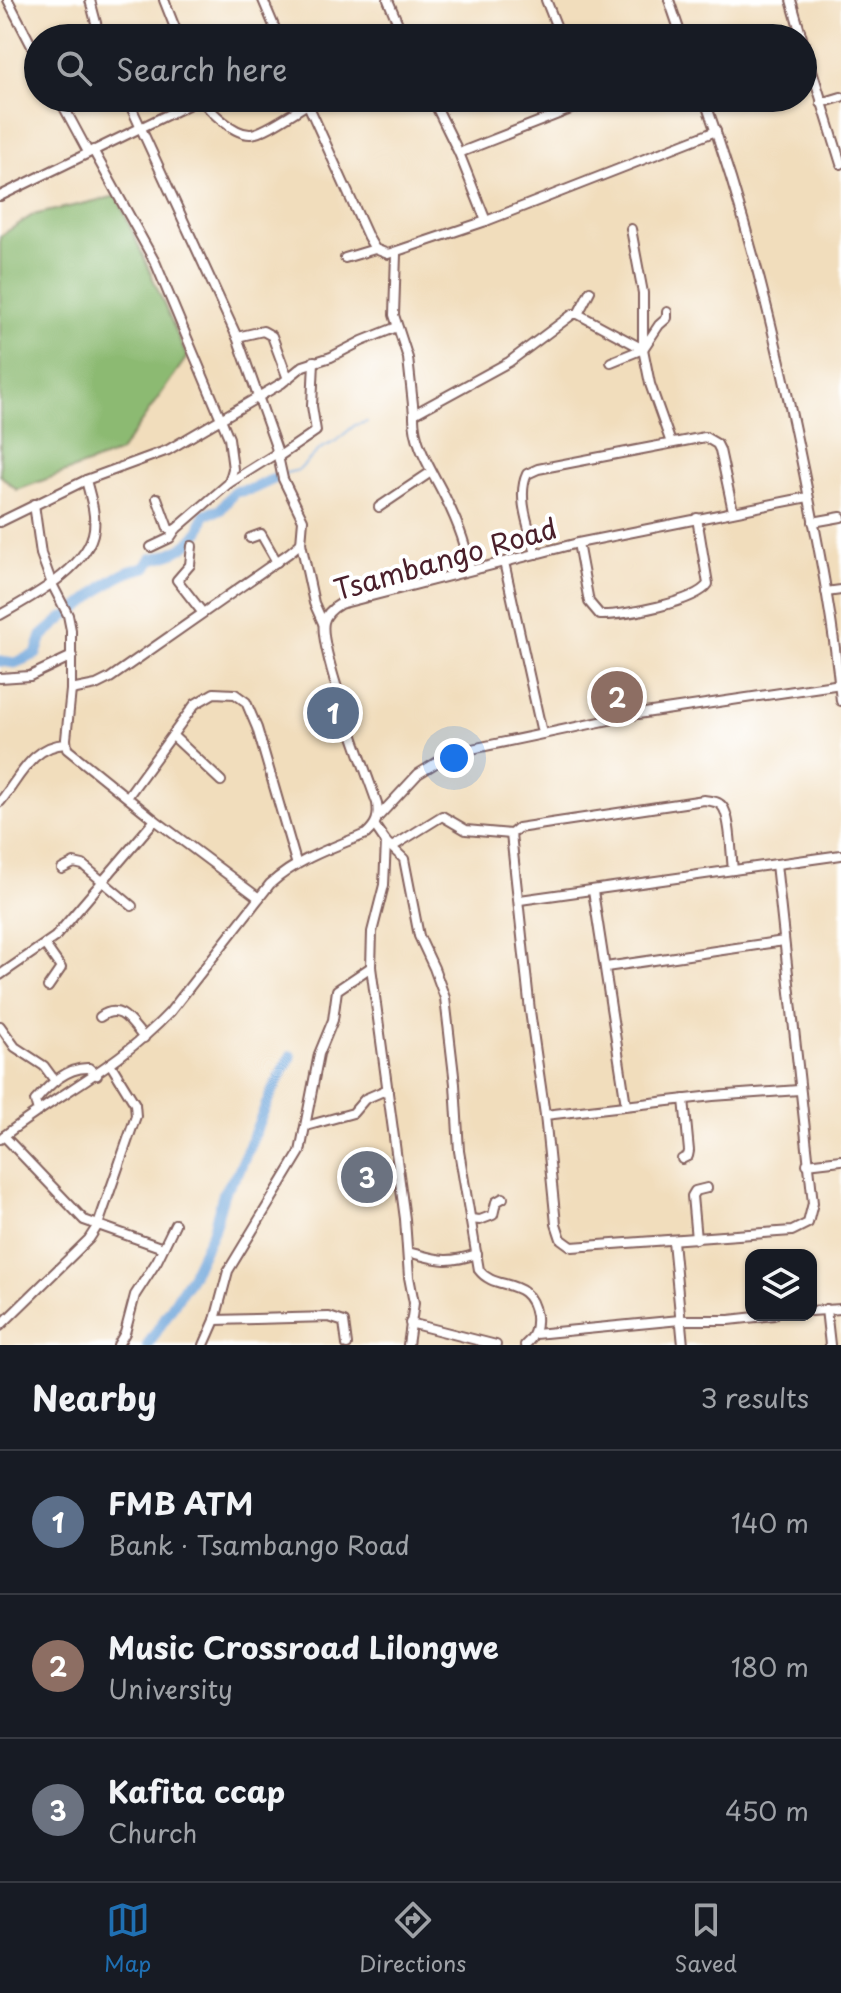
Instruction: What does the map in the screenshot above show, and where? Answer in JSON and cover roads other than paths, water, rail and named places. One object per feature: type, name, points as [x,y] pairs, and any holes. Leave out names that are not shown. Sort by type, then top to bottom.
[{"type":"street","points":[[8,0],[24,31]]},
{"type":"street","points":[[90,0],[96,24]]},
{"type":"street","points":[[164,0],[173,24]]},
{"type":"street","points":[[263,0],[273,24]]},
{"type":"street","points":[[388,0],[398,24]]},
{"type":"street","points":[[546,0],[553,24]]},
{"type":"street","points":[[669,0],[677,24]]},
{"type":"street","points":[[791,0],[798,24]]},
{"type":"street","points":[[817,89],[841,164]]},
{"type":"street","points":[[821,103],[841,97]]},
{"type":"street","points":[[67,112],[156,264],[229,438],[233,466],[229,483]]},
{"type":"street","points":[[133,112],[237,337],[283,479],[303,520],[301,543],[314,603],[323,624]]},
{"type":"street","points":[[0,196],[171,112]]},
{"type":"street","points":[[216,112],[231,126],[247,134],[257,132],[289,112]]},
{"type":"street","points":[[311,112],[375,249]]},
{"type":"street","points":[[439,112],[486,221]]},
{"type":"street","points":[[459,153],[558,112]]},
{"type":"street","points":[[709,112],[773,330],[826,592],[836,624],[841,701]]},
{"type":"street","points":[[345,258],[375,249],[396,254],[716,131]]},
{"type":"street","points":[[631,229],[645,308],[643,349],[652,394],[671,443]]},
{"type":"street","points":[[396,254],[394,315],[408,358],[415,432],[449,505],[470,570]]},
{"type":"street","points":[[414,414],[509,362],[578,314],[590,291]]},
{"type":"street","points":[[611,362],[643,349],[667,318],[667,312]]},
{"type":"street","points":[[578,314],[643,349]]},
{"type":"street","points":[[0,522],[86,480],[168,450],[314,361],[331,357],[397,327]]},
{"type":"street","points":[[237,337],[263,331],[272,336],[288,379]]},
{"type":"street","points":[[151,547],[170,538],[176,529],[229,483],[316,431],[312,406],[314,361]]},
{"type":"street","points":[[536,554],[523,496],[527,474],[538,469],[705,437],[717,444],[733,511]]},
{"type":"street","points":[[379,507],[431,472]]},
{"type":"street","points":[[0,615],[66,573],[92,540],[94,513],[86,480]]},
{"type":"street","name":"Tsambango Road","points":[[379,816],[325,639],[323,624],[327,613],[340,604],[578,543],[808,497]]},
{"type":"street","points":[[157,498],[168,528],[171,531],[176,529]]},
{"type":"street","points":[[34,504],[41,554],[68,615],[72,656],[66,744],[71,752],[155,820],[259,898]]},
{"type":"street","points":[[813,522],[841,517]]},
{"type":"street","points":[[578,543],[589,602],[600,615],[684,601],[708,584],[697,518]]},
{"type":"street","points":[[250,538],[261,534],[277,562]]},
{"type":"street","points":[[71,690],[96,685],[110,678],[301,543]]},
{"type":"street","points":[[192,546],[190,565],[177,580],[202,612]]},
{"type":"street","points":[[504,562],[542,733]]},
{"type":"street","points":[[826,592],[841,590]]},
{"type":"street","points":[[0,678],[30,676],[72,656]]},
{"type":"street","points":[[163,1248],[84,1220],[3,1134],[97,1075],[144,1038],[170,1012],[270,884],[296,862],[366,834],[405,786],[439,761],[462,751],[638,714],[840,685]]},
{"type":"street","points":[[128,796],[195,704],[221,691],[241,697],[257,728],[296,862]]},
{"type":"street","points":[[173,736],[221,781]]},
{"type":"street","points":[[0,802],[38,752],[50,745],[66,744]]},
{"type":"street","points":[[0,786],[15,782]]},
{"type":"street","points":[[389,845],[442,816],[466,830],[511,834],[518,828],[704,800],[715,801],[723,807],[727,816],[733,870]]},
{"type":"street","points":[[0,975],[63,929],[155,820]]},
{"type":"street","points":[[375,826],[404,859],[419,936],[445,998],[459,1151],[481,1274],[516,1287],[529,1297],[535,1313],[535,1334],[529,1344]]},
{"type":"street","points":[[511,834],[556,1224],[561,1239],[579,1248],[801,1228],[808,1223],[813,1203],[776,864]]},
{"type":"street","points":[[389,845],[384,885],[372,932],[371,967],[414,1303],[408,1345]]},
{"type":"street","points":[[520,900],[841,855]]},
{"type":"street","points":[[62,869],[79,863],[132,906]]},
{"type":"street","points":[[593,891],[626,1105]]},
{"type":"street","points":[[606,967],[784,941]]},
{"type":"street","points":[[45,945],[61,968],[48,987]]},
{"type":"street","points":[[204,1345],[215,1320],[228,1271],[300,1152],[319,1054],[333,1020],[337,990],[371,967]]},
{"type":"street","points":[[100,1017],[109,1010],[116,1010],[144,1038]]},
{"type":"street","points":[[0,1026],[15,1047],[44,1066],[55,1081]]},
{"type":"street","points":[[0,1326],[85,1244],[98,1225],[136,1116],[135,1104],[111,1065]]},
{"type":"street","points":[[38,1112],[35,1101],[55,1081],[80,1068],[89,1068],[97,1075]]},
{"type":"street","points":[[306,1126],[353,1113],[365,1099],[388,1089]]},
{"type":"street","points":[[545,1115],[799,1090]]},
{"type":"street","points":[[682,1159],[688,1156],[689,1151],[684,1099]]},
{"type":"street","points":[[807,1164],[841,1160]]},
{"type":"street","points":[[696,1239],[692,1196],[695,1191],[707,1188]]},
{"type":"street","points":[[470,1219],[489,1218],[493,1215],[496,1202],[503,1198]]},
{"type":"street","points":[[118,1345],[125,1333],[135,1295],[175,1224]]},
{"type":"street","points":[[673,1241],[683,1345]]},
{"type":"street","points":[[408,1252],[445,1261],[477,1254]]},
{"type":"street","points":[[826,1309],[830,1345]]},
{"type":"street","points":[[817,1310],[841,1309]]},
{"type":"street","points":[[535,1334],[680,1320],[745,1318]]},
{"type":"street","points":[[215,1320],[340,1319],[344,1322],[347,1345]]},
{"type":"street","points":[[410,1323],[496,1345]]},
{"type":"waterway","points":[[286,473],[299,470],[320,449],[336,441],[355,425],[367,422]]},
{"type":"waterway","points":[[71,613],[114,579],[146,567],[151,559],[189,543],[199,531],[205,514],[220,510],[234,492],[252,489],[280,476]]},
{"type":"waterway","points":[[0,661],[15,663],[36,654],[42,636],[64,617]]},
{"type":"waterway","points":[[148,1345],[192,1275],[213,1231],[224,1192],[239,1171],[271,1093],[291,1056]]},
{"type":"place","name":"Music Crossroad Lilongwe","points":[[617,697]]},
{"type":"place","name":"FMB ATM","points":[[333,713]]},
{"type":"place","name":"Kafita ccap","points":[[367,1177]]}]
